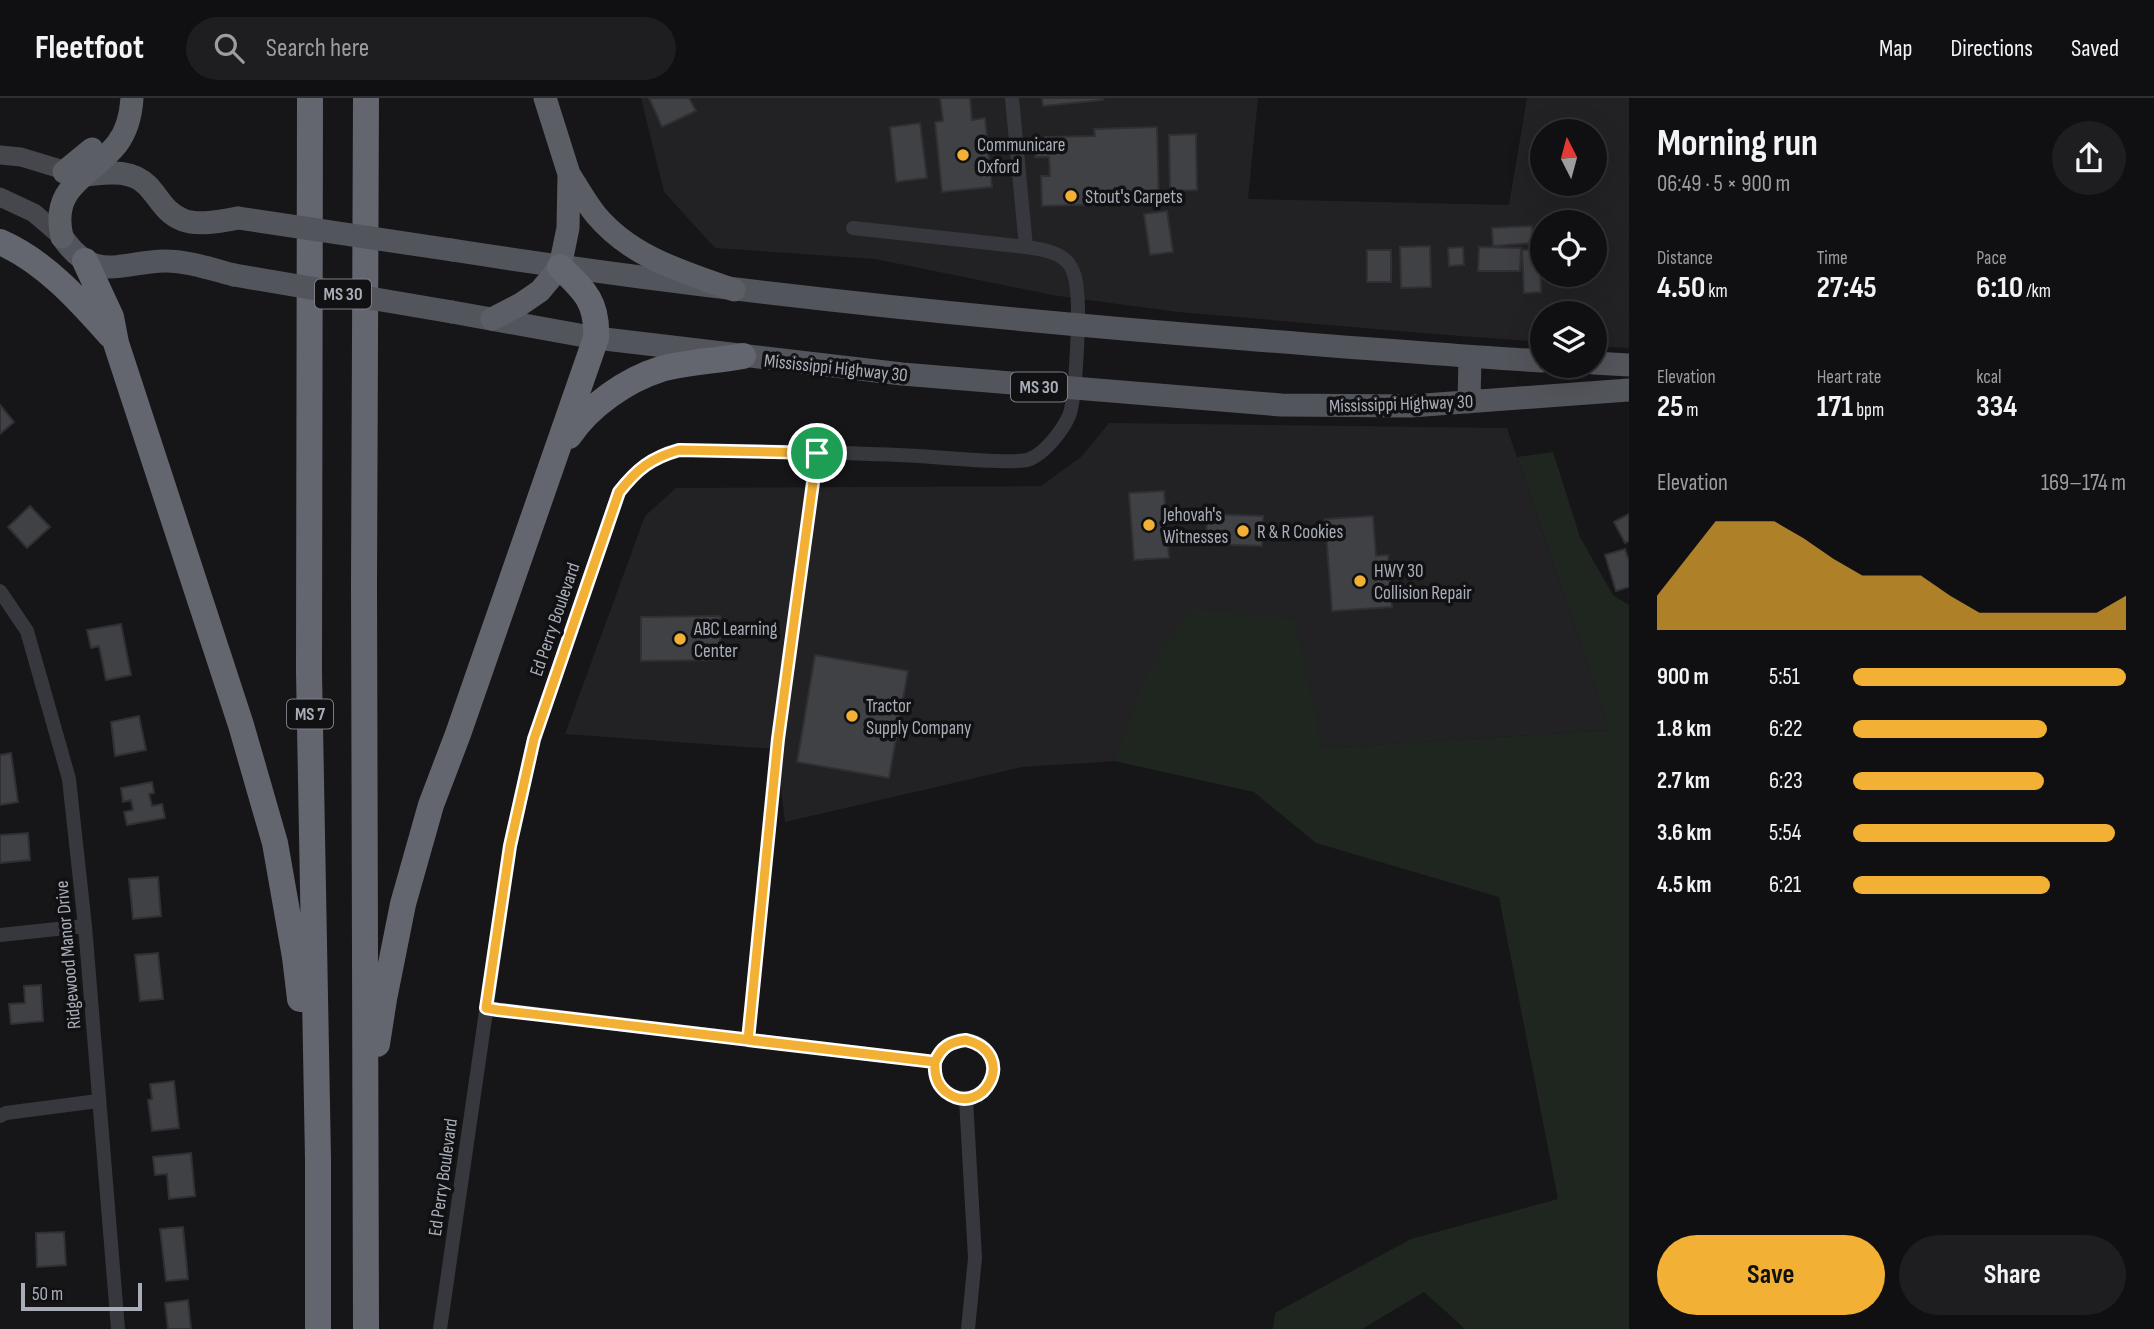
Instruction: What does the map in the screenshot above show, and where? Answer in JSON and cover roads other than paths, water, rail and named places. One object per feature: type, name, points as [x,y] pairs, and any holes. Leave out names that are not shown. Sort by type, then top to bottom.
[{"type":"highway","points":[[62,237],[58,220],[60,209],[75,173],[106,134],[116,115],[120,98]]},
{"type":"highway","points":[[75,173],[118,144],[128,122],[132,98]]},
{"type":"highway","name":"MS 7","points":[[310,98],[309,673],[318,1159],[318,1329]]},
{"type":"highway","points":[[366,98],[366,1329]]},
{"type":"highway","points":[[545,98],[569,174],[597,216],[626,243],[662,265],[734,289]]},
{"type":"highway","points":[[492,319],[540,291],[560,267],[568,228],[569,174]]},
{"type":"highway","points":[[0,242],[39,266],[62,285],[116,343]]},
{"type":"highway","points":[[85,261],[111,317],[116,343],[237,712],[275,843],[295,957],[318,1159]]},
{"type":"highway","points":[[364,1139],[384,999],[403,904],[431,805],[596,338],[594,306],[584,289],[560,267]]},
{"type":"highway","points":[[556,455],[578,423],[601,401],[629,384],[661,369],[743,356]]},
{"type":"main road","points":[[0,155],[20,157],[75,173],[131,174],[146,184],[166,211],[186,221],[212,222],[238,218],[560,267],[904,310],[1530,360]]},
{"type":"main road","points":[[0,197],[34,213],[85,261]]},
{"type":"main road","name":"Mississippi Highway 30","points":[[85,261],[104,268],[176,262],[234,275],[596,338],[902,374],[1073,390],[1281,405],[1411,406],[1629,390]]},
{"type":"main road","points":[[1469,357],[1469,402]]},
{"type":"main road","points":[[1607,364],[1629,365]]},
{"type":"street","points":[[1012,98],[1026,247]]},
{"type":"street","name":"Ed Perry Boulevard","points":[[440,1329],[510,846],[534,739],[619,492],[633,474],[657,456],[679,450],[1029,460],[1048,445],[1069,415],[1078,326],[1075,271],[1065,259],[1051,251],[1026,247],[853,228]]},
{"type":"street","name":"Ridgewood Manor Drive","points":[[0,591],[27,631],[69,779],[85,926],[118,1329]]},
{"type":"street","points":[[0,935],[85,926]]},
{"type":"street","points":[[486,1008],[935,1062]]},
{"type":"street","points":[[966,1040],[984,1048],[990,1056],[993,1076],[984,1091],[966,1099],[957,1098],[942,1088],[934,1072],[939,1053],[946,1045],[955,1041],[966,1040]]},
{"type":"street","points":[[966,1099],[975,1258],[968,1329]]},
{"type":"street","points":[[0,1116],[98,1101]]},
{"type":"lane","points":[[748,1040],[778,739],[817,453]]},
{"type":"place","name":"Communicare Oxford","points":[[963,155]]},
{"type":"place","name":"Stout's Carpets","points":[[1071,196]]},
{"type":"place","name":"Jehovah's Witnesses","points":[[1149,525]]},
{"type":"place","name":"R & R Cookies","points":[[1243,531]]},
{"type":"place","name":"HWY 30 Collision Repair","points":[[1360,581]]},
{"type":"place","name":"ABC Learning Center","points":[[680,639]]},
{"type":"place","name":"Tractor Supply Company","points":[[852,716]]}]
